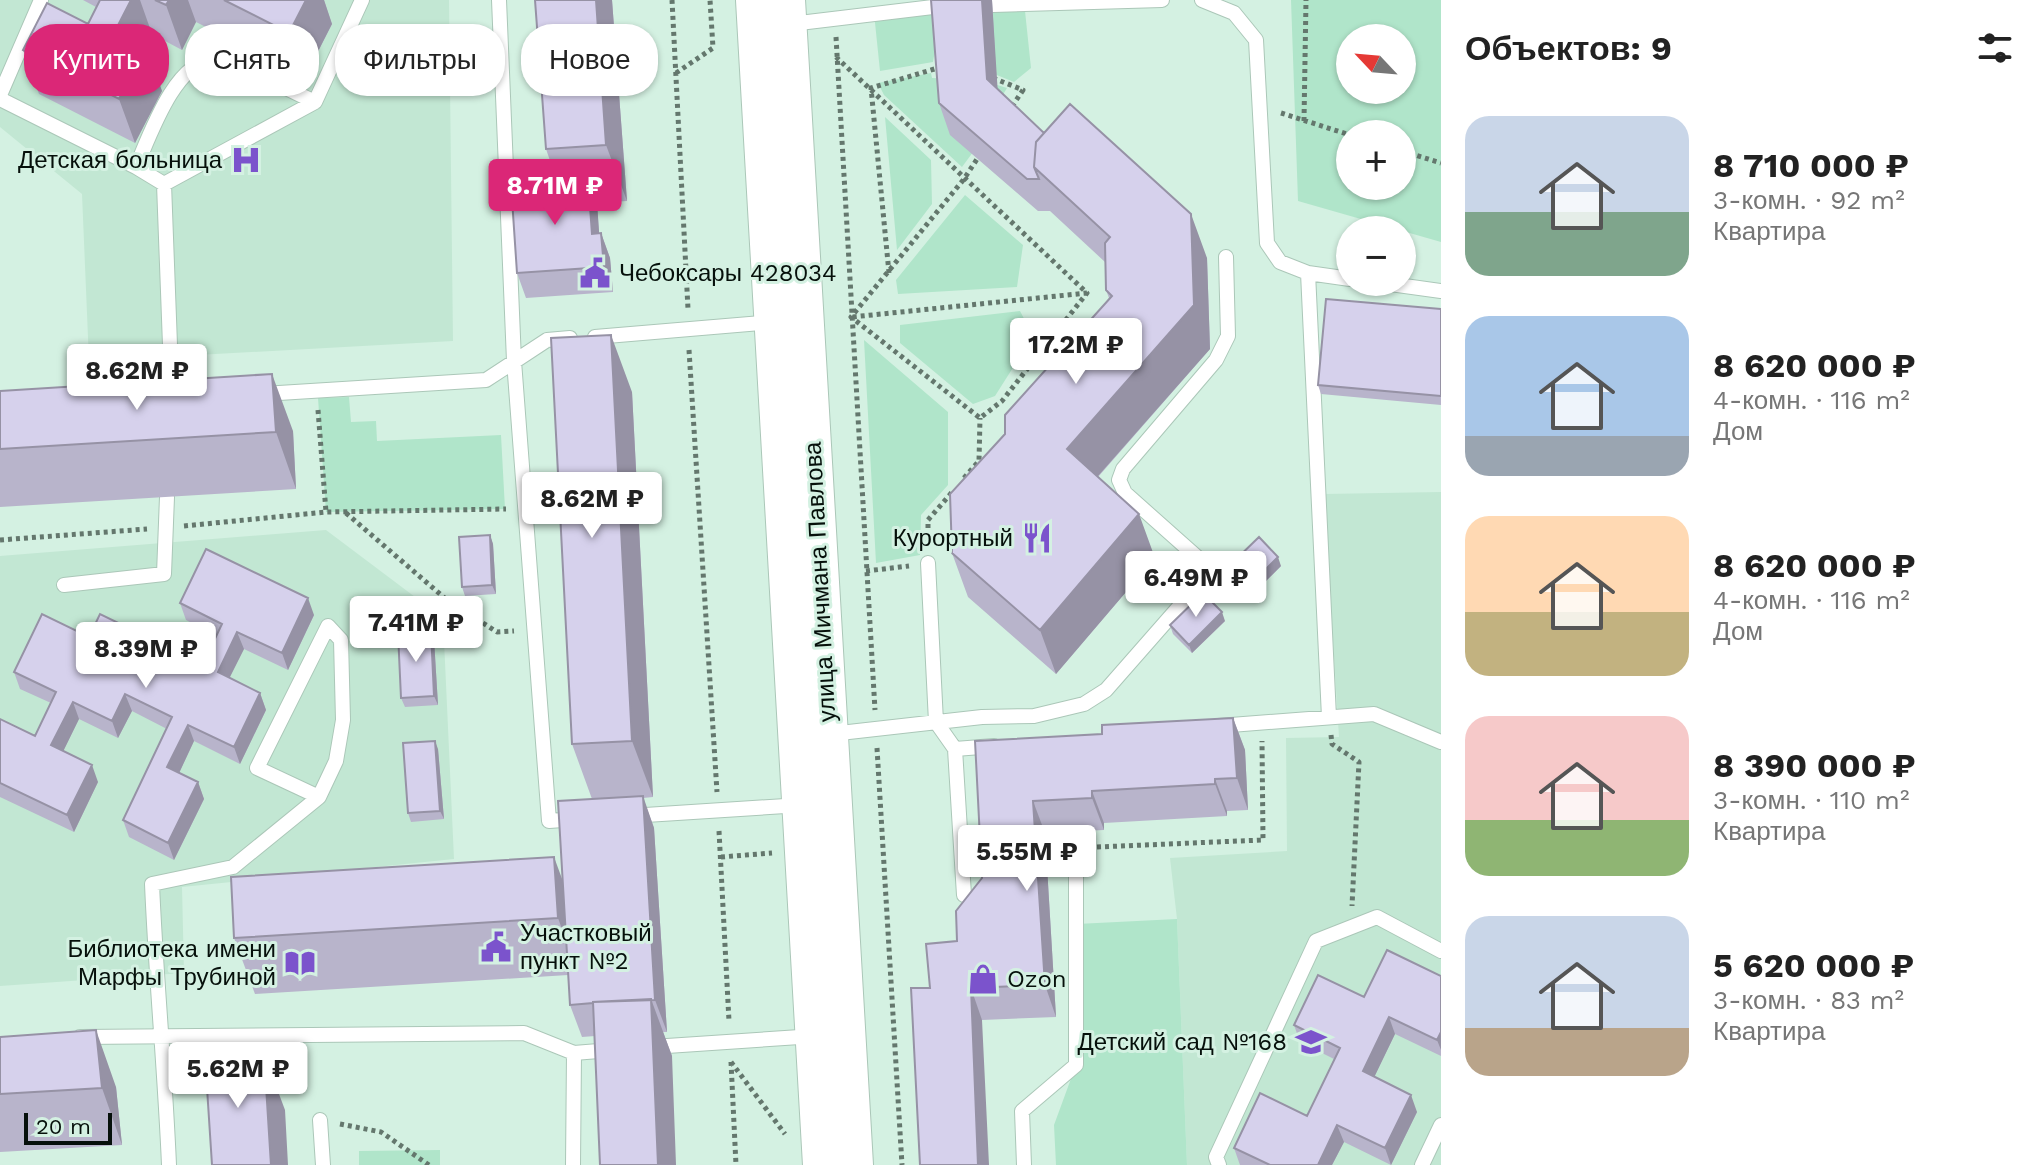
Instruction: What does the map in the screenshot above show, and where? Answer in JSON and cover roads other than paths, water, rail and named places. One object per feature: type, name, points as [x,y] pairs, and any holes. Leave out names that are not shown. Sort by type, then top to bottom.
[{"type":"main road","name":"улица Мичмана Павлова","points":[[755,0],[789,320],[813,736],[830,1035],[822,1165]]},
{"type":"main road","name":"улица Мичмана Павлова","points":[[787,12],[789,320]]},
{"type":"main road","name":"улица Мичмана Павлова","points":[[813,736],[801,805],[830,1035],[854,1165]]},
{"type":"lane","points":[[41,0],[0,97],[164,184]]},
{"type":"lane","points":[[164,184],[315,102],[362,0]]},
{"type":"lane","points":[[499,0],[514,361],[549,821],[801,805]]},
{"type":"lane","points":[[993,5],[1162,0]]},
{"type":"lane","points":[[1202,0],[1234,13],[1256,40],[1267,243],[1280,262],[1308,273],[1336,277]]},
{"type":"lane","points":[[787,12],[941,6]]},
{"type":"lane","points":[[136,167],[179,79],[196,64],[212,61],[234,65],[315,102]]},
{"type":"lane","points":[[156,400],[177,402],[164,184]]},
{"type":"lane","points":[[813,736],[982,717],[1034,716],[1084,704],[1106,690],[1199,584],[1203,570],[1198,558],[1125,493],[1119,480],[1123,469],[1216,360],[1228,336],[1226,257]]},
{"type":"lane","points":[[1308,273],[1329,717]]},
{"type":"lane","points":[[1416,288],[1441,291]]},
{"type":"lane","points":[[245,395],[486,380],[547,340],[789,320]]},
{"type":"lane","points":[[64,585],[164,574],[167,497]]},
{"type":"lane","points":[[928,563],[936,722],[955,749],[964,895]]},
{"type":"lane","points":[[169,1165],[152,884],[233,867],[319,797],[336,761],[343,720],[341,640],[328,626],[257,768],[319,797]]},
{"type":"lane","points":[[1200,728],[1374,714],[1441,742]]},
{"type":"lane","points":[[955,749],[1016,744]]},
{"type":"lane","points":[[1024,1165],[1022,1111],[1076,1065],[1076,848]]},
{"type":"lane","points":[[1219,1165],[1216,1157],[1316,941],[1377,917],[1441,951]]},
{"type":"lane","points":[[59,1037],[524,1033],[574,1053],[621,1049]]},
{"type":"lane","points":[[636,1048],[830,1035]]},
{"type":"lane","points":[[573,1165],[574,1053]]},
{"type":"lane","points":[[320,1120],[323,1165]]},
{"type":"lane","points":[[1422,1165],[1441,1125]]},
{"type":"place","name":"Детская больница","points":[[246,160]]},
{"type":"place","name":"Чебоксары 428034","points":[[595,273]]},
{"type":"place","name":"Курортный","points":[[1037,538]]},
{"type":"place","name":"Участковый пункт №2","points":[[496,947]]},
{"type":"place","name":"Библиотека имени Марфы Трубиной","points":[[300,963]]},
{"type":"place","name":"Ozon","points":[[983,979]]},
{"type":"place","name":"Детский сад №168","points":[[1311,1042]]}]
